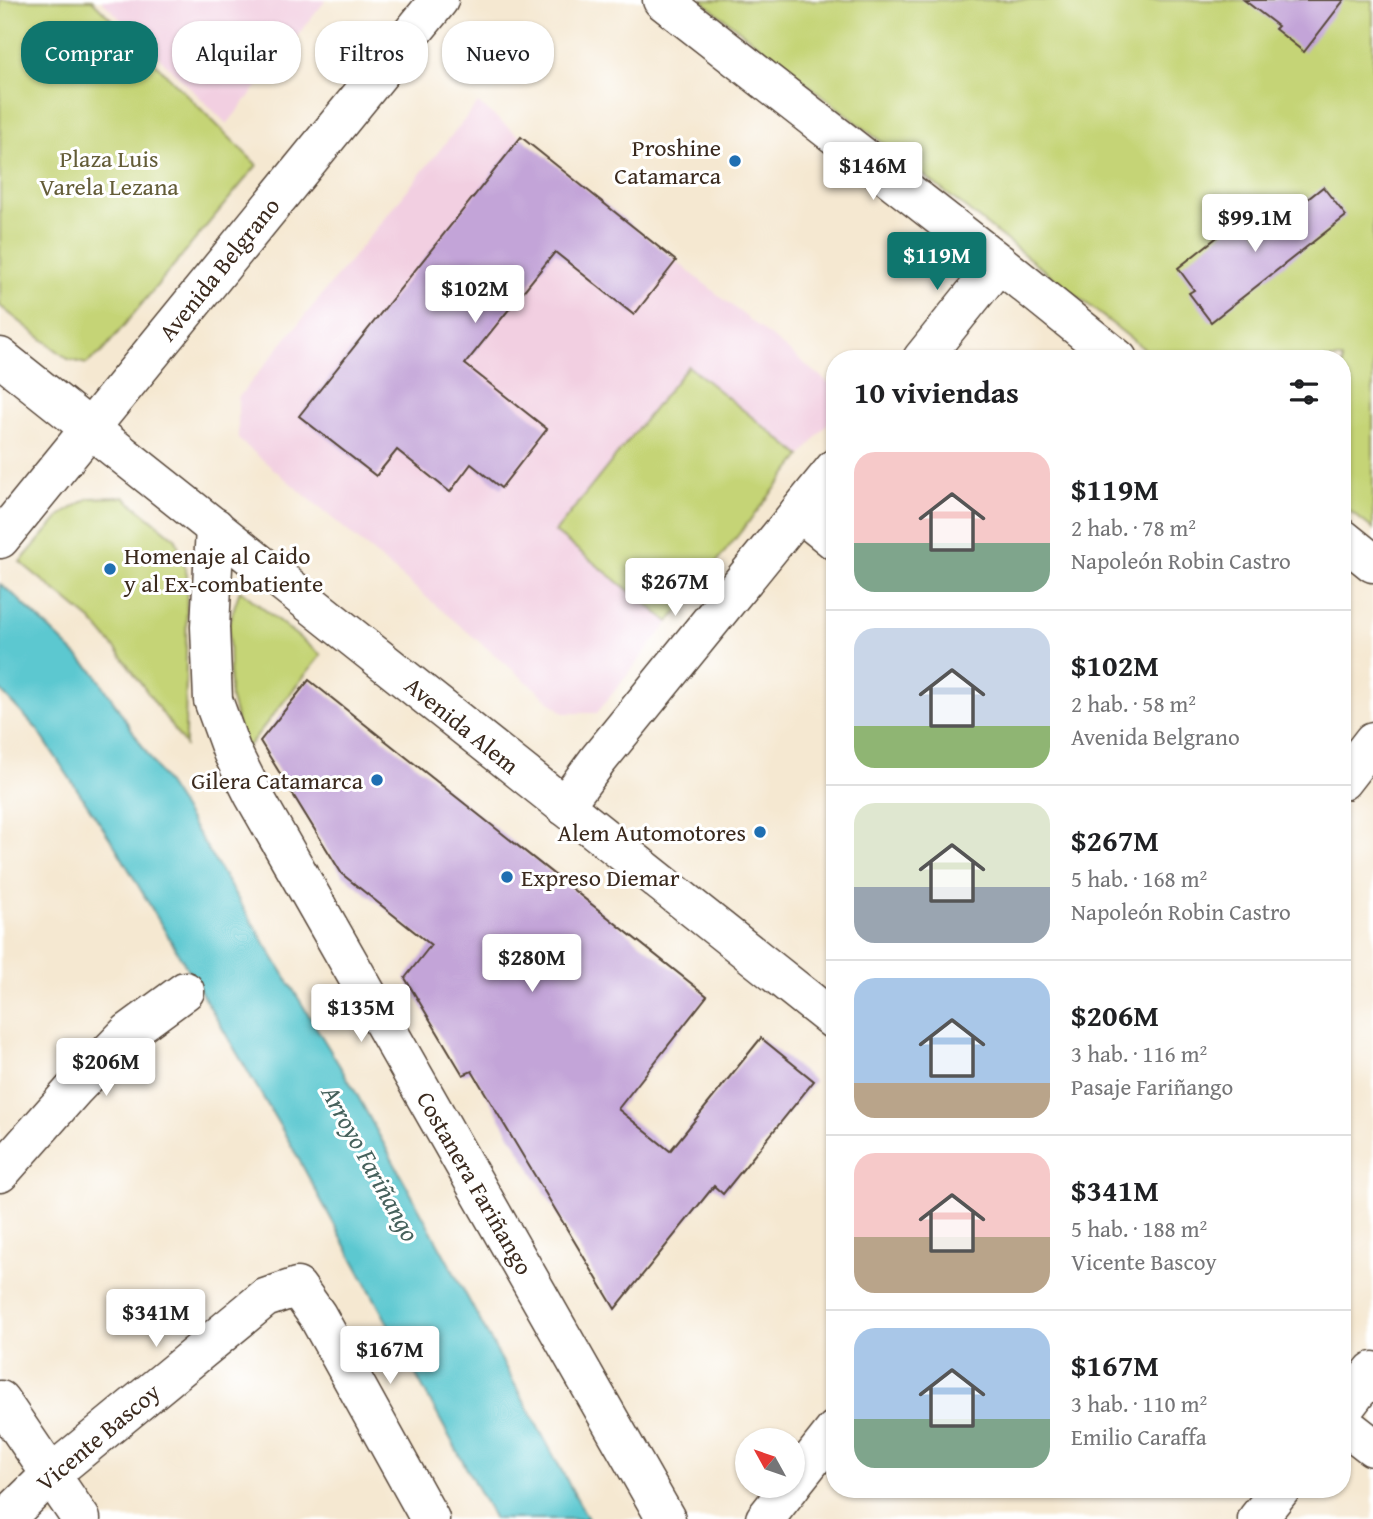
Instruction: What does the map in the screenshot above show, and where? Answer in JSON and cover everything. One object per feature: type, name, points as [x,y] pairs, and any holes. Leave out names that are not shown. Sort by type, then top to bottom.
[{"type":"street","name":"Avenida Belgrano","points":[[0,539],[439,0]]},
{"type":"street","points":[[662,0],[1107,350]]},
{"type":"street","points":[[929,350],[999,263]]},
{"type":"street","name":"Avenida Alem","points":[[0,357],[826,1014]]},
{"type":"street","points":[[564,806],[598,760],[826,479]]},
{"type":"street","points":[[799,512],[826,534]]},
{"type":"street","name":"Costanera Fariñango","points":[[215,527],[210,627],[213,700],[232,752],[260,806],[666,1519]]},
{"type":"street","points":[[1351,545],[1373,563]]},
{"type":"street","points":[[1351,769],[1373,741]]},
{"type":"street","points":[[0,1173],[129,1032],[185,991]]},
{"type":"street","name":"Vicente Bascoy","points":[[5,1519],[50,1475],[265,1298],[297,1287],[317,1315],[430,1519]]},
{"type":"street","points":[[1351,1399],[1373,1371]]},
{"type":"street","points":[[0,1400],[80,1519]]},
{"type":"street","points":[[1351,1430],[1373,1447]]},
{"type":"street","points":[[805,1468],[826,1442]]},
{"type":"street","points":[[765,1519],[782,1498]]},
{"type":"street","points":[[1257,1519],[1274,1498]]},
{"type":"shaded area","points":[[101,0],[326,0],[301,31],[301,21],[172,21],[172,70],[158,56],[158,21],[122,21]]},
{"type":"shaded area","points":[[186,84],[259,84],[227,124]]},
{"type":"shaded area","points":[[478,103],[826,381],[826,425],[597,713],[564,713],[238,439],[238,398]]},
{"type":"green space","name":"Plaza Luis Varela Lezana","points":[[0,0],[92,0],[113,21],[21,21],[21,84],[158,84],[158,66],[172,80],[172,84],[176,84],[257,165],[102,352],[86,364],[68,359],[0,306]]},
{"type":"green space","points":[[701,0],[1373,0],[1373,529],[1351,512],[1351,350],[1146,350]]},
{"type":"green space","points":[[688,366],[801,456],[669,622],[555,532]]},
{"type":"green space","points":[[124,497],[176,539],[187,575],[185,745],[120,654],[92,621],[20,562],[61,515],[89,498]]},
{"type":"green space","points":[[240,590],[321,655],[245,750],[230,696],[229,623]]},
{"type":"water","name":"Arroyo Fariñango","points":[[0,584],[95,673],[178,801],[355,1091],[588,1519],[494,1519],[290,1143],[115,846],[37,729],[0,690]]},
{"type":"building","points":[[1244,0],[1344,0],[1304,52],[1275,29],[1278,26]]},
{"type":"building","points":[[521,137],[676,261],[634,315],[555,252],[465,364],[547,429],[501,488],[471,464],[450,492],[397,450],[376,476],[299,416]]},
{"type":"building","points":[[1323,187],[1346,216],[1211,322],[1189,293],[1194,290],[1178,268],[1244,216],[1260,237]]},
{"type":"building","points":[[309,680],[707,996],[618,1109],[670,1151],[761,1038],[814,1081],[723,1194],[714,1186],[615,1309],[472,1071],[463,1075],[405,978],[431,945],[342,874],[260,741]]},
{"type":"place","name":"Proshine Catamarca","points":[[735,161]]},
{"type":"place","name":"Homenaje al Caido y al Ex-combatiente","points":[[110,569]]},
{"type":"place","name":"Gilera Catamarca","points":[[377,780]]},
{"type":"place","name":"Alem Automotores","points":[[760,832]]},
{"type":"place","name":"Expreso Diemar","points":[[507,877]]}]
